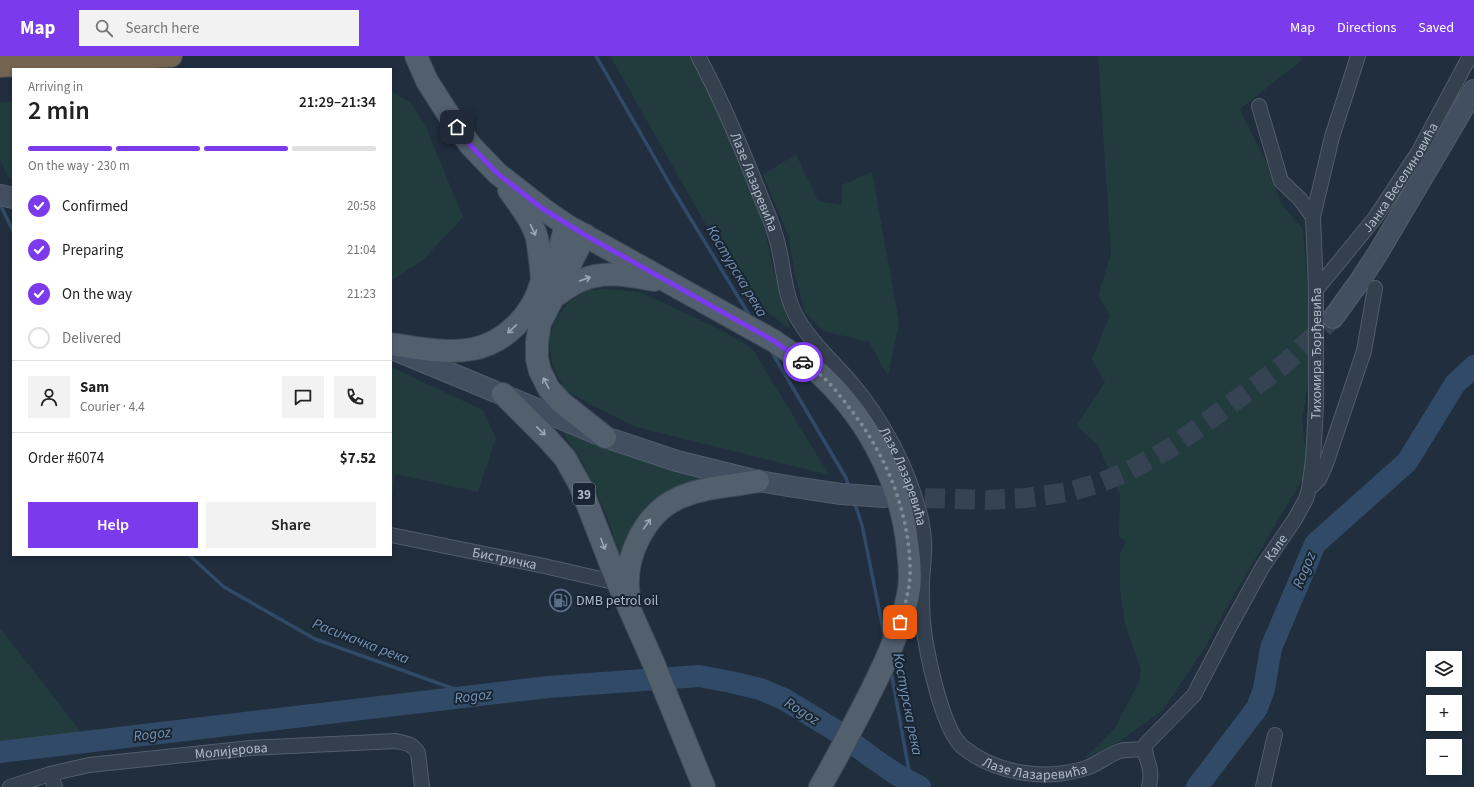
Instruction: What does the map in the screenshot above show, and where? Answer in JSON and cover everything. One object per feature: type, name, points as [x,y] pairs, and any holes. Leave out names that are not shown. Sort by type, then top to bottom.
[{"type":"highway","points":[[0,66],[171,56]]},
{"type":"main road","points":[[416,56],[427,82],[450,117],[471,146],[498,174],[543,209],[576,230],[774,341],[822,376],[858,418],[884,463],[897,496],[907,538],[910,566],[908,594],[900,622],[888,654],[851,731],[820,787]]},
{"type":"main road","points":[[1332,318],[1359,282],[1378,253],[1474,90]]},
{"type":"main road","points":[[498,174],[525,212],[537,237],[547,290]]},
{"type":"main road","points":[[0,195],[12,198]]},
{"type":"main road","points":[[576,230],[547,290],[540,323],[536,358],[540,371],[549,389],[561,402],[605,437]]},
{"type":"main road","points":[[392,344],[443,350],[472,350],[488,345],[506,334],[522,320],[535,298],[547,290],[608,274],[623,274],[671,283]]},
{"type":"main road","points":[[392,348],[605,437],[677,461],[758,481],[841,494],[880,496]]},
{"type":"main road","name":"39","points":[[503,394],[565,458],[580,485],[618,583],[653,662],[704,787]]},
{"type":"main road","name":"39","points":[[632,614],[627,586],[629,565],[634,548],[648,522],[660,509],[676,499],[705,488],[758,481]]},
{"type":"street","name":"Лазе Лазаревића","points":[[698,56],[712,81],[747,161],[775,232],[788,294],[795,314],[820,349],[869,404],[895,447],[909,482],[921,519],[925,548],[922,581],[923,624],[939,697],[949,728],[961,747],[993,766],[1033,774],[1054,774],[1086,768],[1121,751],[1144,749]]},
{"type":"street","name":"Тихомира Ђорђевића","points":[[1309,489],[1313,460],[1316,406],[1316,290],[1313,217],[1332,137],[1358,56]]},
{"type":"street","name":"Јанка Веселиновића","points":[[1316,290],[1374,218],[1418,153],[1470,56]]},
{"type":"street","points":[[1259,106],[1281,181],[1300,199],[1313,217]]},
{"type":"street","name":"Кале","points":[[1144,749],[1146,744],[1194,695],[1263,566],[1299,512],[1306,500],[1309,489],[1319,479],[1326,464],[1364,351],[1375,288]]},
{"type":"street","name":"Бистричка","points":[[392,535],[544,566],[618,583]]},
{"type":"street","points":[[1263,787],[1275,735]]},
{"type":"street","name":"Молијерова","points":[[10,787],[53,780],[89,765],[251,748],[396,742],[407,743],[416,750],[418,754],[422,787]]},
{"type":"street","points":[[1144,749],[1150,770],[1149,787]]},
{"type":"green space","points":[[610,56],[692,56],[725,127],[764,225],[773,269],[790,329],[747,297]]},
{"type":"green space","points":[[1098,56],[1299,56],[1302,60],[1240,109],[1269,168],[1281,204],[1303,229],[1309,307],[1311,362],[1302,421],[1308,470],[1235,593],[1204,649],[1163,710],[1119,742],[1084,759],[1115,728],[1139,682],[1141,669],[1125,625],[1120,589],[1120,553],[1126,542],[1119,536],[1120,495],[1097,444],[1076,426],[1105,382],[1092,359],[1110,315],[1098,296],[1111,253]]},
{"type":"green space","points":[[392,92],[412,104],[425,125],[463,217],[423,260],[392,280]]},
{"type":"green space","points":[[0,102],[12,102],[12,180],[8,178],[0,159]]},
{"type":"green space","points":[[796,154],[818,201],[842,205],[842,185],[872,172],[899,322],[888,376],[869,342],[823,331],[805,312],[794,271],[789,237],[763,175]]},
{"type":"green space","points":[[606,289],[640,292],[719,329],[752,348],[829,475],[636,427],[591,405],[565,390],[552,364],[549,341],[555,320],[569,302],[588,290]]},
{"type":"green space","points":[[392,367],[483,410],[496,438],[478,492],[395,474],[392,497]]},
{"type":"green space","points":[[561,431],[712,479],[684,488],[625,572],[608,519],[582,461]]},
{"type":"green space","points":[[0,628],[88,741],[0,752]]},
{"type":"waterway","name":"Костурска река","points":[[596,56],[672,188],[751,318]]},
{"type":"waterway","name":"Расиначка река","points":[[0,204],[12,229]]},
{"type":"waterway","name":"Костурска река","points":[[770,349],[846,478],[849,488]]},
{"type":"waterway","name":"Rogoz","points":[[1197,787],[1257,708],[1264,689],[1271,648],[1315,544],[1407,462],[1455,384],[1474,366]]},
{"type":"waterway","name":"Костурска река","points":[[854,501],[862,525],[885,639]]},
{"type":"waterway","name":"Расиначка река","points":[[190,556],[224,587],[315,639],[474,696]]},
{"type":"waterway","name":"Костурска река","points":[[891,671],[911,782]]},
{"type":"waterway","name":"Расиначка река","points":[[0,752],[548,687],[699,676],[760,689],[784,699],[838,732],[896,774],[920,787]]},
{"type":"tunnel","points":[[895,497],[987,500],[1025,498],[1069,492],[1099,483],[1129,471],[1170,448],[1282,366],[1333,318]]},
{"type":"way so far","points":[[803,362],[822,376],[858,418],[884,463],[895,490],[907,538],[910,566],[908,594],[900,622]]},
{"type":"place","name":"DMB petrol oil","points":[[561,600]]},
{"type":"route","points":[[457,127],[471,146],[498,174],[543,209],[585,235],[774,341],[803,362]]}]
